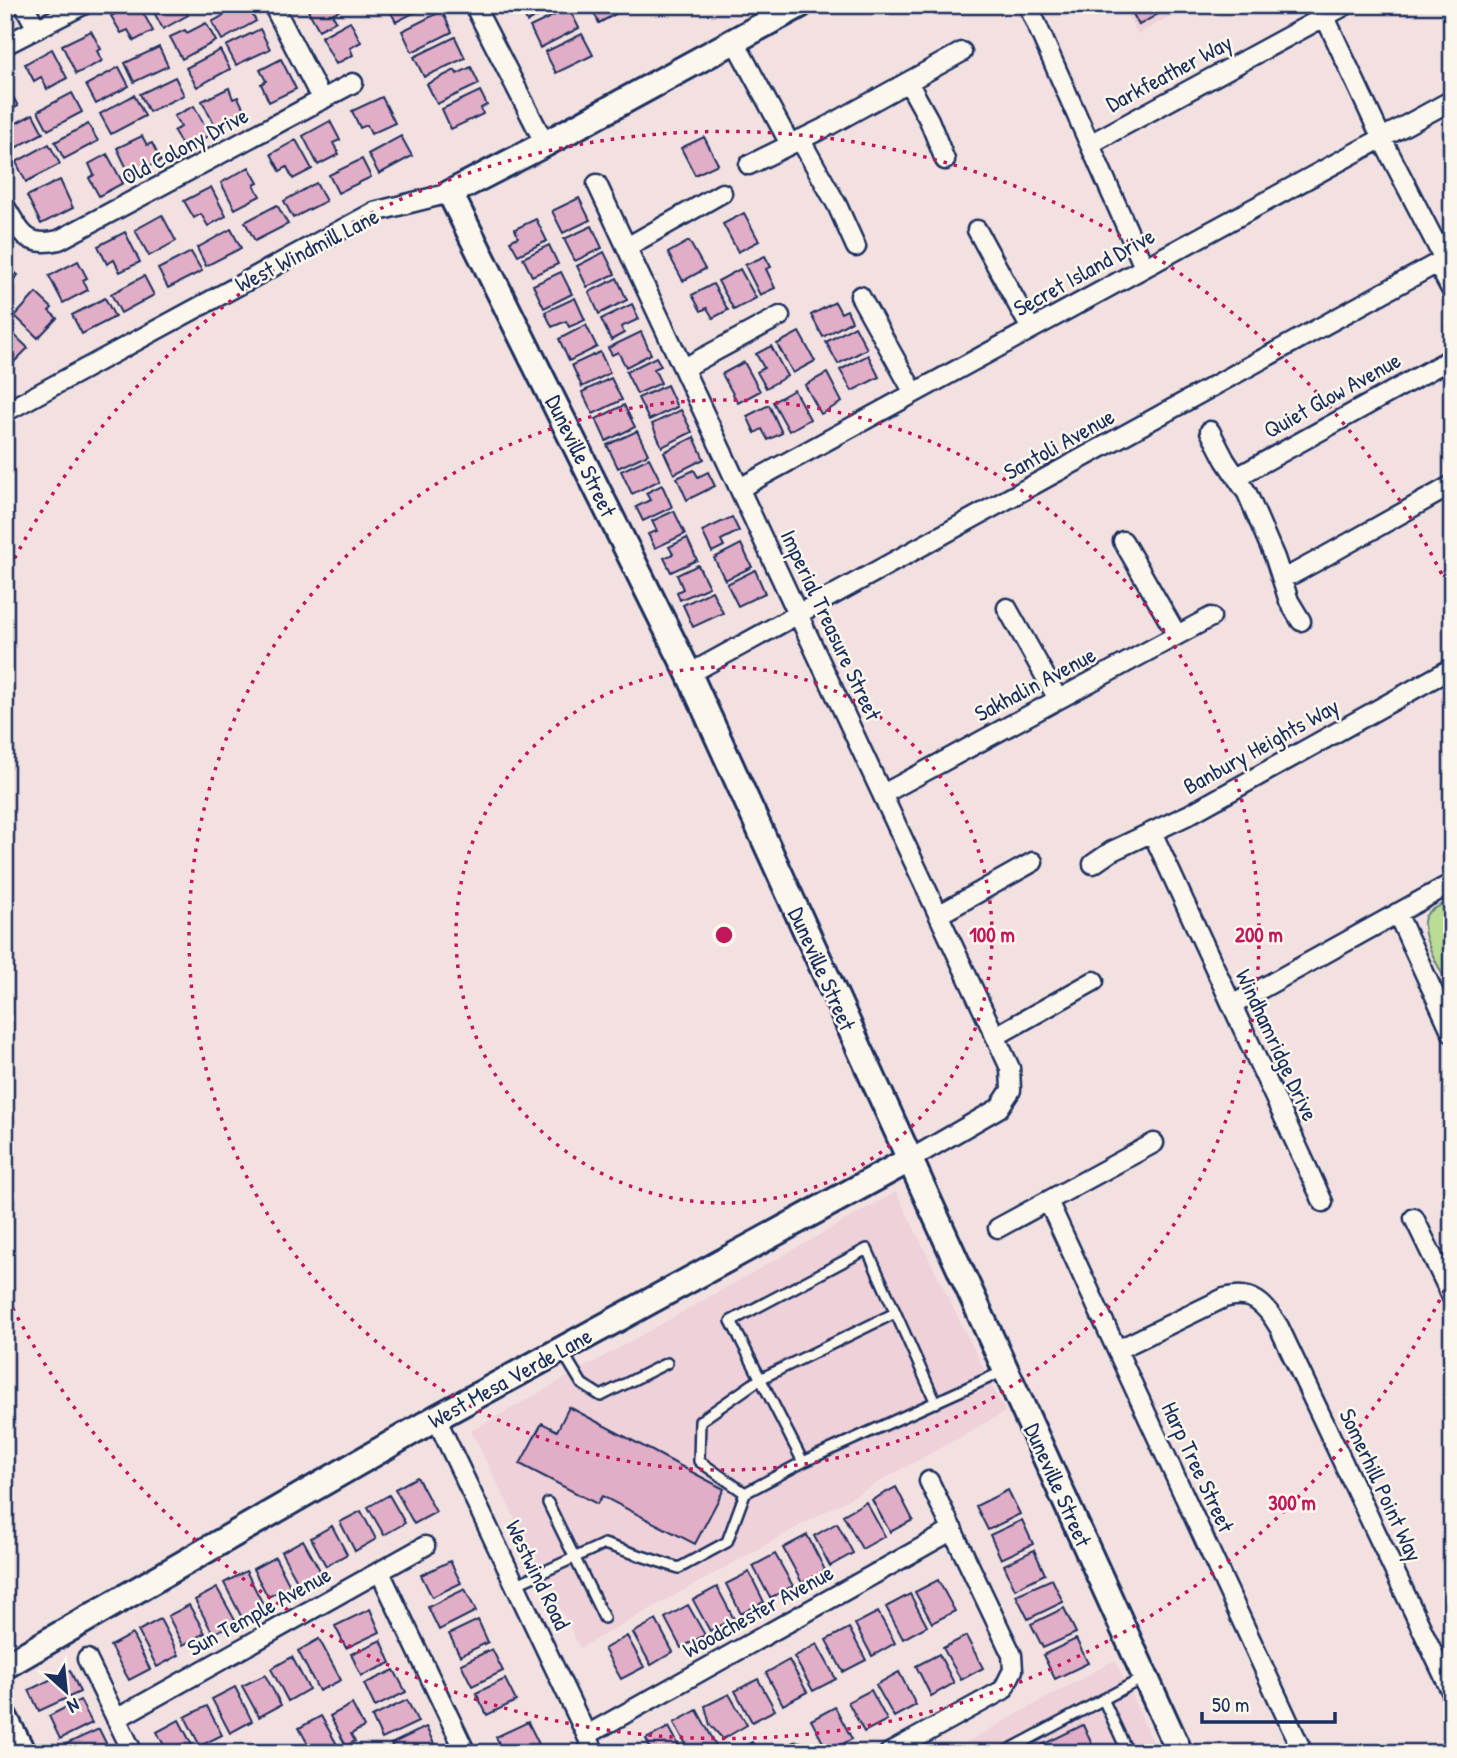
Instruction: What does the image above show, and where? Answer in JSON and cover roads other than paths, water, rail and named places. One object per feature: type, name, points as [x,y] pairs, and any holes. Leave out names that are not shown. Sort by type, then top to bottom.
[{"type":"street","points":[[24,5],[37,29]]},
{"type":"street","points":[[5,45],[83,5]]},
{"type":"street","points":[[273,5],[322,100]]},
{"type":"street","points":[[474,5],[545,144]]},
{"type":"street","name":"West Windmill Lane","points":[[5,412],[374,212],[450,193],[800,5]]},
{"type":"street","points":[[1028,5],[1144,267]]},
{"type":"street","name":"Darkfeather Way","points":[[1090,144],[1346,5]]},
{"type":"street","points":[[1325,17],[1381,137],[1444,259],[1452,291]]},
{"type":"street","points":[[735,42],[795,142],[837,205],[856,247]]},
{"type":"street","points":[[749,165],[962,52]]},
{"type":"street","points":[[908,82],[929,120],[945,160]]},
{"type":"street","name":"Old Colony Drive","points":[[5,206],[24,235],[37,242],[59,240],[353,83]]},
{"type":"street","name":"Secret Island Drive","points":[[740,488],[1452,100]]},
{"type":"street","name":"Imperial Treasure Street","points":[[597,184],[996,1035],[1010,1068],[1011,1090]]},
{"type":"street","points":[[627,247],[722,192]]},
{"type":"street","name":"Duneville Street","points":[[450,193],[689,674],[1180,1753]]},
{"type":"street","points":[[977,230],[1031,329]]},
{"type":"street","name":"Santoli Avenue","points":[[689,674],[1444,259]]},
{"type":"street","points":[[860,296],[914,393]]},
{"type":"street","points":[[684,368],[780,316]]},
{"type":"street","name":"Quiet Glow Avenue","points":[[1237,477],[1452,358]]},
{"type":"street","points":[[1210,430],[1248,493],[1289,601],[1301,621]]},
{"type":"street","points":[[1281,577],[1293,574],[1452,485]]},
{"type":"street","points":[[1122,541],[1177,635]]},
{"type":"street","points":[[1007,608],[1058,699]]},
{"type":"street","name":"Sakhalin Avenue","points":[[883,794],[1211,617]]},
{"type":"street","name":"Banbury Heights Way","points":[[1093,864],[1112,851],[1188,815],[1452,668]]},
{"type":"street","name":"Windhamridge Drive","points":[[1152,832],[1323,1202]]},
{"type":"street","points":[[940,914],[1033,862]]},
{"type":"street","points":[[1232,1005],[1452,883]]},
{"type":"street","points":[[1397,914],[1452,1033]]},
{"type":"street","points":[[996,1035],[1094,981]]},
{"type":"street","name":"West Mesa Verde Lane","points":[[5,1666],[436,1418],[909,1160],[999,1108],[1011,1090]]},
{"type":"street","points":[[998,1228],[1154,1143]]},
{"type":"street","name":"Harp Tree Street","points":[[1048,1201],[1303,1753]]},
{"type":"street","points":[[1414,1218],[1452,1297]]},
{"type":"street","name":"Somerhill Point Way","points":[[1117,1350],[1224,1298],[1237,1295],[1260,1301],[1269,1310],[1452,1693]]},
{"type":"street","name":"Westwind Road","points":[[436,1418],[595,1753]]},
{"type":"street","points":[[889,1753],[1003,1690],[1013,1670],[1012,1656],[929,1480]]},
{"type":"street","name":"Woodchester Avenue","points":[[587,1735],[953,1530]]},
{"type":"street","name":"Sun Temple Avenue","points":[[116,1719],[425,1546]]},
{"type":"street","points":[[380,1572],[466,1753]]},
{"type":"street","points":[[87,1659],[133,1753]]},
{"type":"street","points":[[5,1718],[23,1753]]},
{"type":"lane","points":[[803,1462],[731,1321],[867,1249],[936,1403]]},
{"type":"lane","points":[[745,1493],[699,1461],[700,1421],[760,1379],[895,1312]]},
{"type":"lane","points":[[561,1350],[582,1384],[601,1396],[667,1363]]},
{"type":"lane","points":[[515,1585],[604,1544],[679,1568],[727,1542],[745,1493],[803,1462],[1006,1370]]},
{"type":"lane","points":[[548,1503],[604,1618]]},
{"type":"lane","points":[[1003,1753],[1018,1749],[1145,1677]]},
{"type":"lane","points":[[1103,1699],[1128,1753]]}]
